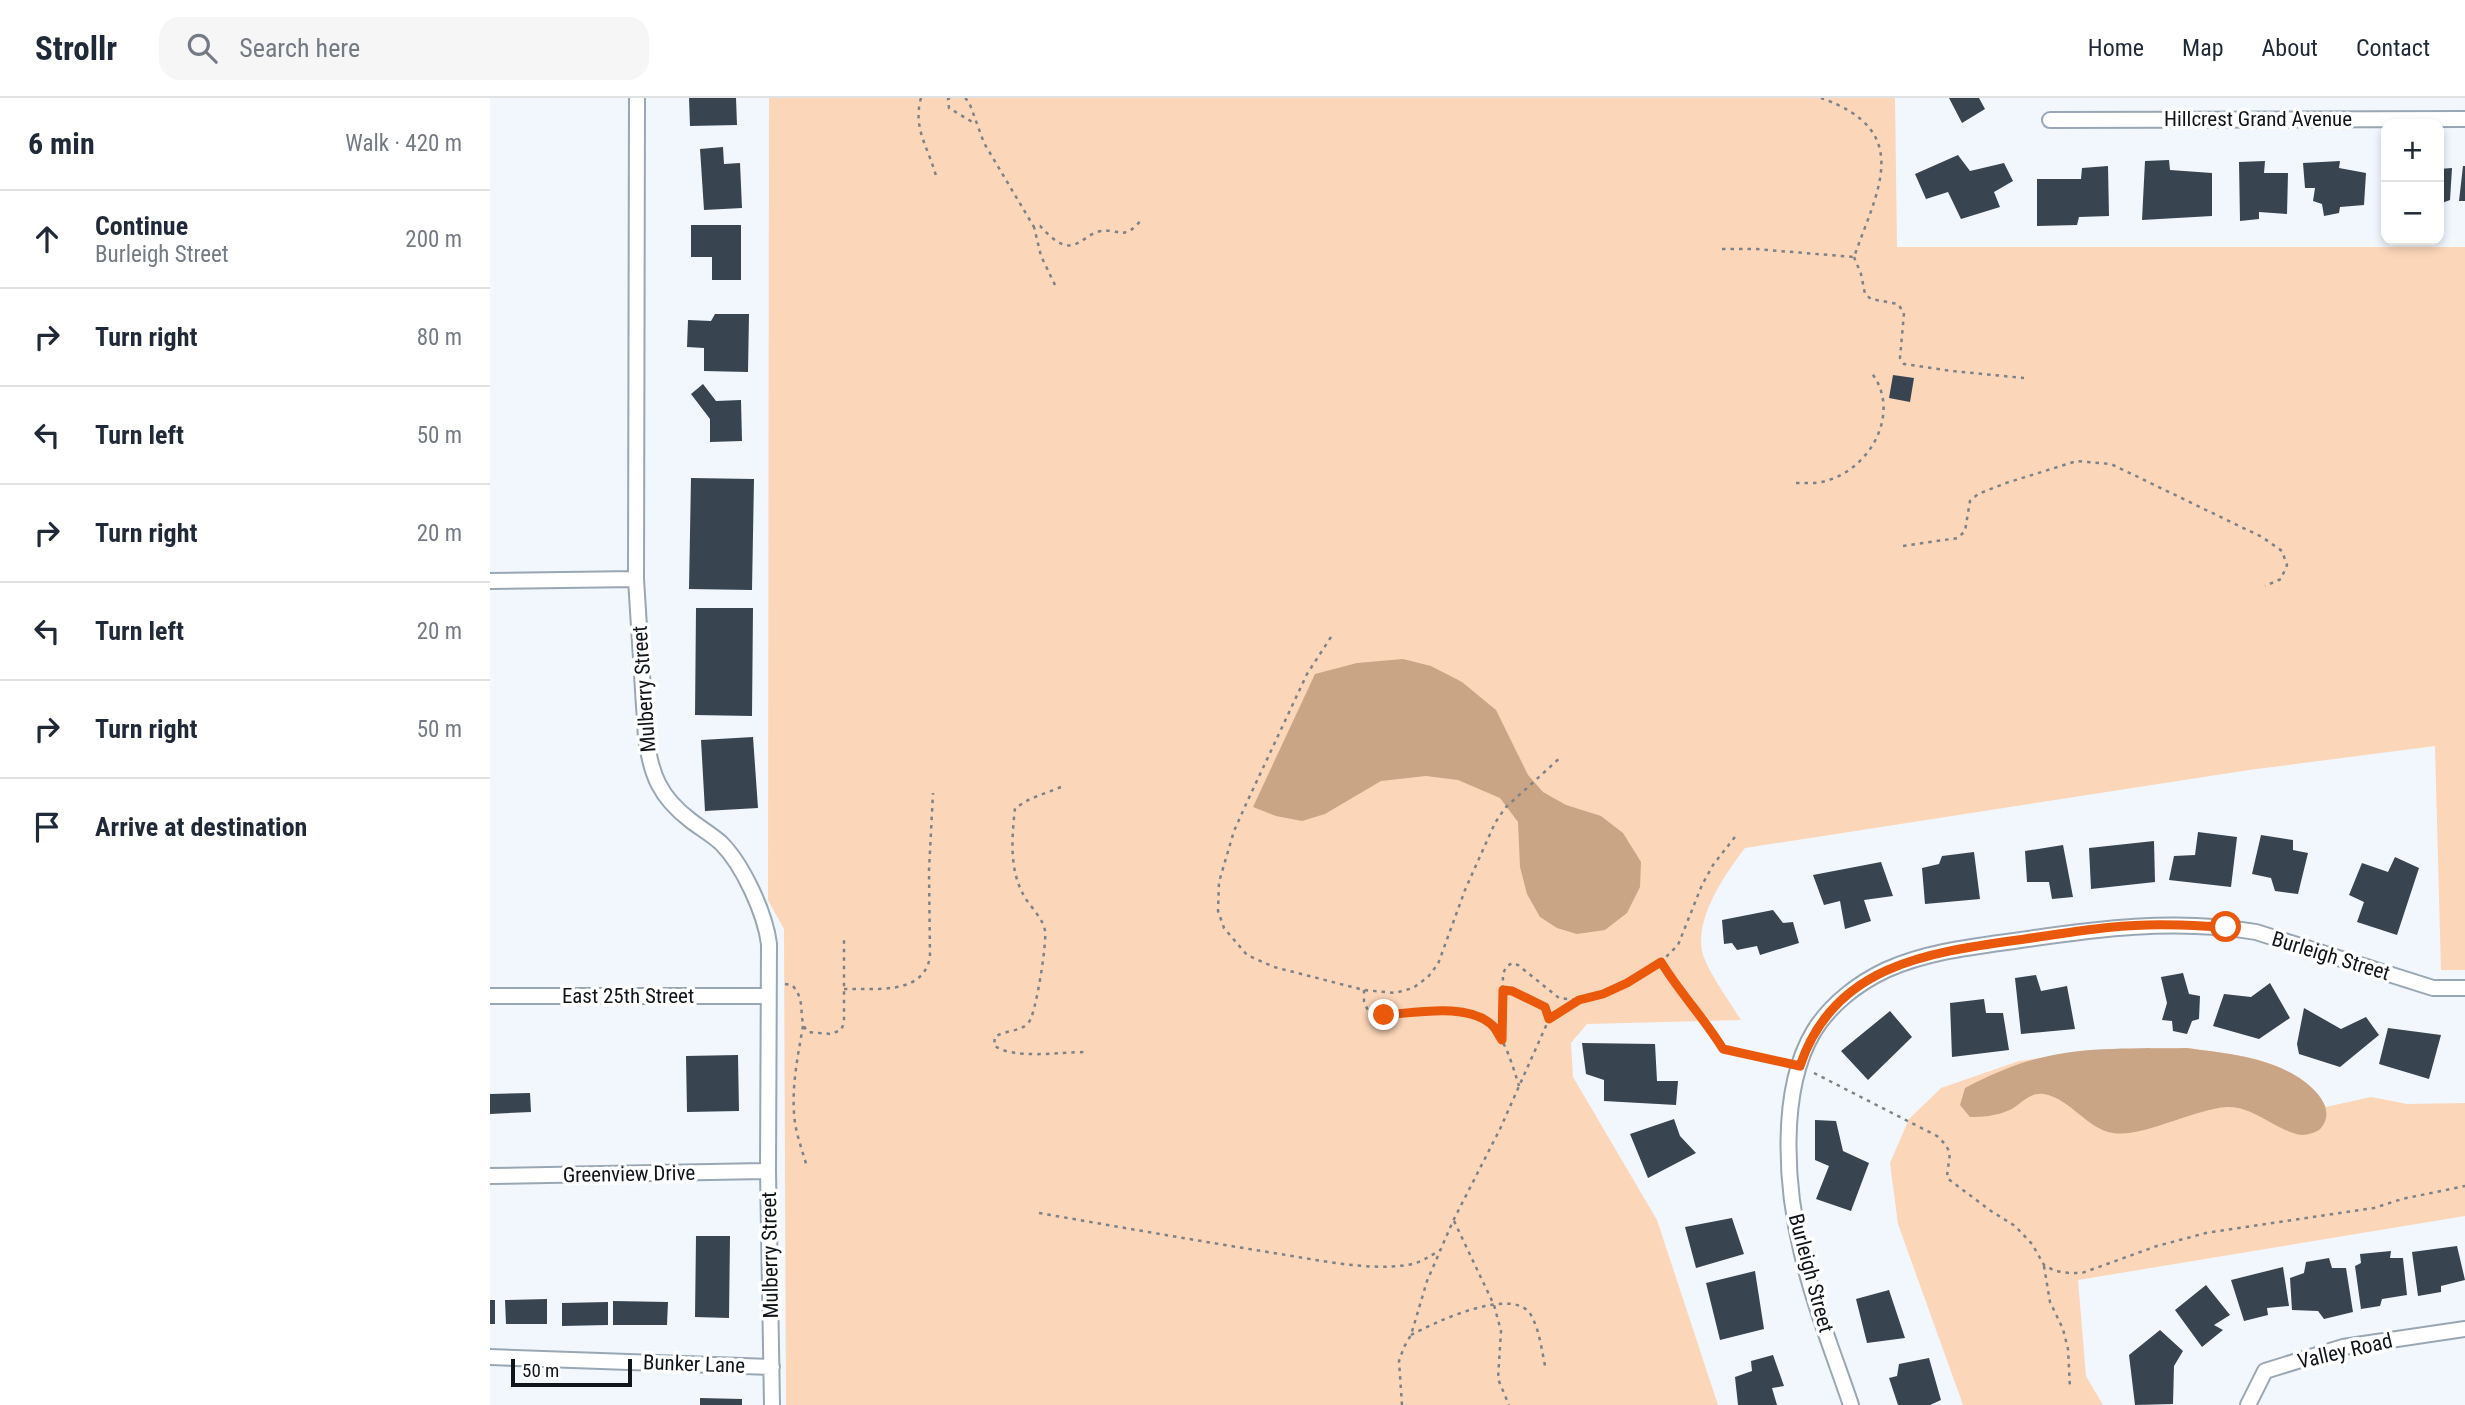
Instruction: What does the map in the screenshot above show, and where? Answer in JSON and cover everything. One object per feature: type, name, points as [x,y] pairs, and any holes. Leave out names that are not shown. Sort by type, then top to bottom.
[{"type":"street","name":"Mulberry Street","points":[[637,98],[636,579],[649,761],[659,788],[671,804],[722,845],[752,892],[766,927],[769,944],[768,1171],[772,1405]]},
{"type":"street","name":"Hillcrest Grand Avenue","points":[[2050,120],[2465,119]]},
{"type":"street","points":[[490,581],[636,579]]},
{"type":"street","name":"Burleigh Street","points":[[1851,1405],[1802,1254],[1793,1206],[1789,1159],[1792,1102],[1800,1066],[1814,1032],[1827,1013],[1852,990],[1883,971],[1930,954],[2061,934],[2144,925],[2226,927],[2284,940],[2433,988],[2465,988]]},
{"type":"street","name":"East 25th Street","points":[[490,996],[767,990]]},
{"type":"street","name":"Greenview Drive","points":[[490,1176],[768,1171]]},
{"type":"street","name":"Valley Road","points":[[2248,1405],[2265,1371],[2343,1347],[2465,1329]]},
{"type":"street","name":"Bunker Lane","points":[[490,1357],[772,1367]]},
{"type":"path","points":[[921,98],[917,123],[932,159],[937,180]]},
{"type":"path","points":[[950,98],[949,108],[977,125]]},
{"type":"path","points":[[965,98],[985,143],[1034,228],[1041,256],[1055,285]]},
{"type":"path","points":[[1822,98],[1843,106],[1860,117],[1874,133],[1882,154],[1882,174],[1877,195],[1854,257],[1865,294],[1871,299],[1898,304],[1904,313],[1900,358],[1904,364],[2024,378]]},
{"type":"path","points":[[1034,228],[1040,226],[1062,245],[1075,245],[1098,232],[1122,234],[1135,228],[1142,219]]},
{"type":"path","points":[[1722,249],[1854,257]]},
{"type":"path","points":[[1796,483],[1818,483],[1832,479],[1866,454],[1879,436],[1883,422],[1883,394],[1878,380],[1870,371]]},
{"type":"path","points":[[1903,546],[1958,538],[1965,531],[1970,501],[2006,482],[2077,461],[2110,464],[2262,537],[2282,551],[2287,565],[2281,579],[2265,586]]},
{"type":"path","points":[[1331,637],[1307,674],[1234,831],[1219,882],[1218,911],[1223,928],[1247,955],[1274,967],[1364,990],[1395,993],[1413,988],[1428,977],[1438,964],[1465,890],[1494,824],[1505,808],[1562,756]]},
{"type":"path","points":[[1061,787],[1015,808],[1013,864],[1021,892],[1045,928],[1045,942],[1035,1004],[1029,1023],[1002,1032],[995,1037],[994,1045],[1000,1050],[1014,1053],[1086,1052]]},
{"type":"path","points":[[844,989],[903,986],[924,976],[928,969],[933,793]]},
{"type":"path","points":[[1402,1405],[1399,1361],[1411,1335],[1427,1281],[1549,1019],[1579,1000],[1603,994],[1627,983],[1661,962],[1678,945],[1702,885],[1713,865],[1738,833]]},
{"type":"path","points":[[803,1026],[808,1032],[831,1034],[841,1030],[844,1023],[844,937]]},
{"type":"path","points":[[1502,1040],[1503,974],[1512,962],[1559,998],[1579,1000]]},
{"type":"path","points":[[1661,962],[1684,998],[1701,1014],[1723,1049],[1800,1066],[1937,1136],[1949,1147],[1951,1155],[1947,1178],[1990,1211],[2015,1226],[2032,1244],[2044,1265],[2050,1302],[2063,1329],[2068,1349],[2070,1388]]},
{"type":"path","points":[[767,990],[792,985],[800,993],[803,1026],[795,1068],[794,1112],[807,1167]]},
{"type":"path","points":[[1364,990],[1368,1011],[1384,1015],[1455,1011],[1475,1014],[1493,1026],[1502,1040],[1512,1060],[1519,1086]]},
{"type":"path","points":[[1503,990],[1512,991],[1545,1007],[1549,1019]]},
{"type":"path","points":[[2044,1265],[2055,1271],[2082,1273],[2158,1246],[2206,1233],[2374,1208],[2402,1199],[2465,1186]]},
{"type":"path","points":[[1039,1213],[1325,1261],[1381,1266],[1405,1265],[1423,1261],[1440,1250]]},
{"type":"path","points":[[1453,1221],[1493,1305],[1501,1331],[1498,1379],[1509,1405]]},
{"type":"path","points":[[1411,1335],[1452,1315],[1493,1305],[1513,1304],[1532,1315],[1546,1370]]},
{"type":"shaded area","points":[[769,98],[1895,98],[1897,247],[2465,247],[2465,970],[2441,970],[2435,746],[2249,770],[1745,848],[1713,898],[1701,941],[1703,955],[1710,970],[1741,1020],[1587,1024],[1571,1043],[1573,1077],[1657,1220],[1718,1405],[786,1405],[784,929],[768,900]]},
{"type":"shaded area","points":[[1403,659],[1431,666],[1462,682],[1496,710],[1528,775],[1543,792],[1566,805],[1601,816],[1623,833],[1641,862],[1640,887],[1627,913],[1605,930],[1577,934],[1557,928],[1540,917],[1527,894],[1520,867],[1518,822],[1500,798],[1458,780],[1426,776],[1381,781],[1325,814],[1302,821],[1276,816],[1253,807],[1315,674],[1357,663]]},
{"type":"shaded area","points":[[2186,1048],[2245,1057],[2282,1069],[2299,1078],[2314,1091],[2326,1107],[2371,1097],[2407,1104],[2465,1103],[2465,1216],[2078,1280],[2086,1376],[2103,1405],[1963,1405],[1898,1224],[1890,1163],[1909,1119],[1941,1088],[2019,1061],[2098,1050]]},
{"type":"shaded area","points":[[2186,1048],[2243,1056],[2285,1070],[2304,1081],[2317,1093],[2325,1106],[2325,1121],[2318,1131],[2302,1135],[2246,1110],[2227,1107],[2138,1131],[2113,1133],[2095,1126],[2063,1102],[2044,1094],[2034,1095],[2003,1113],[1989,1116],[1970,1117],[1960,1105],[1965,1088],[2001,1071],[2040,1058],[2094,1050]]},
{"type":"building","points":[[689,98],[736,98],[737,125],[690,126]]},
{"type":"building","points":[[1949,98],[1979,98],[1985,109],[1962,123]]},
{"type":"building","points":[[723,147],[724,164],[740,163],[742,208],[704,210],[700,149]]},
{"type":"building","points":[[1958,155],[1970,171],[2004,163],[2013,181],[1994,192],[2000,207],[1961,219],[1948,192],[1926,199],[1915,174]]},
{"type":"building","points":[[2169,160],[2170,170],[2212,173],[2212,216],[2142,220],[2145,161]]},
{"type":"building","points":[[2265,161],[2264,173],[2288,173],[2287,214],[2259,212],[2259,219],[2240,221],[2239,162]]},
{"type":"building","points":[[2340,161],[2339,168],[2366,173],[2364,205],[2340,207],[2339,213],[2324,216],[2322,204],[2313,201],[2315,188],[2305,188],[2303,163]]},
{"type":"building","points":[[2108,166],[2109,216],[2079,217],[2077,225],[2037,226],[2037,179],[2081,179],[2082,168]]},
{"type":"building","points":[[2463,166],[2465,201],[2459,201]]},
{"type":"building","points":[[2452,168],[2450,200],[2444,202],[2444,182],[2444,169]]},
{"type":"building","points":[[691,225],[741,225],[741,280],[712,280],[712,257],[691,257]]},
{"type":"building","points":[[715,314],[749,314],[748,372],[704,371],[704,348],[687,347],[688,320],[711,321]]},
{"type":"building","points":[[1893,375],[1914,378],[1910,402],[1889,398]]},
{"type":"building","points":[[703,384],[716,401],[741,400],[742,441],[710,442],[710,419],[691,394]]},
{"type":"building","points":[[691,478],[754,479],[752,590],[689,589]]},
{"type":"building","points":[[696,608],[753,608],[752,716],[695,715]]},
{"type":"building","points":[[753,737],[758,808],[705,811],[701,740]]},
{"type":"building","points":[[2198,832],[2237,837],[2231,887],[2169,880],[2174,856],[2195,855]]},
{"type":"building","points":[[2261,835],[2293,840],[2293,850],[2308,853],[2298,894],[2275,891],[2271,878],[2252,874]]},
{"type":"building","points":[[2154,841],[2155,882],[2091,889],[2089,848]]},
{"type":"building","points":[[2063,845],[2073,897],[2052,899],[2049,882],[2027,882],[2025,851]]},
{"type":"building","points":[[1974,852],[1980,899],[1925,904],[1922,868],[1939,864],[1942,856]]},
{"type":"building","points":[[2395,857],[2419,868],[2397,935],[2357,922],[2364,902],[2349,895],[2362,863],[2388,872]]},
{"type":"building","points":[[1881,862],[1893,896],[1864,900],[1871,921],[1845,929],[1840,901],[1824,905],[1813,875]]},
{"type":"building","points":[[1773,910],[1783,923],[1793,922],[1799,943],[1760,955],[1757,946],[1737,950],[1732,943],[1724,944],[1722,920]]},
{"type":"building","points":[[2183,973],[2189,994],[2200,996],[2199,1019],[2192,1021],[2187,1034],[2173,1031],[2172,1021],[2162,1020],[2167,1003],[2161,977]]},
{"type":"building","points":[[2036,975],[2041,991],[2067,986],[2075,1029],[2021,1034],[2015,978]]},
{"type":"building","points":[[2270,983],[2290,1018],[2259,1039],[2213,1026],[2224,994],[2251,997]]},
{"type":"building","points":[[1984,999],[1986,1013],[2003,1013],[2009,1050],[1952,1057],[1950,1003]]},
{"type":"building","points":[[2304,1008],[2341,1029],[2366,1017],[2379,1035],[2340,1067],[2299,1054],[2297,1044]]},
{"type":"building","points":[[1890,1011],[1912,1037],[1868,1080],[1841,1051]]},
{"type":"building","points":[[2388,1028],[2441,1035],[2429,1079],[2379,1064]]},
{"type":"building","points":[[1582,1043],[1655,1044],[1657,1081],[1678,1081],[1676,1105],[1604,1101],[1604,1080],[1586,1074]]},
{"type":"building","points":[[738,1055],[739,1111],[687,1112],[686,1056]]},
{"type":"building","points":[[530,1093],[531,1112],[490,1114],[490,1094]]},
{"type":"building","points":[[1674,1119],[1680,1136],[1696,1153],[1648,1178],[1630,1134]]},
{"type":"building","points":[[1815,1120],[1836,1121],[1843,1151],[1869,1163],[1851,1211],[1816,1199],[1829,1166],[1815,1160]]},
{"type":"building","points":[[1732,1218],[1744,1254],[1696,1268],[1685,1227]]},
{"type":"building","points":[[696,1236],[730,1236],[729,1318],[695,1317]]},
{"type":"building","points":[[2457,1246],[2465,1280],[2441,1286],[2441,1292],[2418,1296],[2412,1252]]},
{"type":"building","points":[[2391,1251],[2390,1258],[2403,1258],[2407,1295],[2382,1299],[2380,1306],[2361,1309],[2355,1266],[2361,1263],[2360,1254]]},
{"type":"building","points":[[2329,1258],[2332,1268],[2346,1268],[2353,1312],[2324,1319],[2318,1311],[2292,1310],[2290,1278],[2304,1273],[2306,1262]]},
{"type":"building","points":[[2283,1267],[2289,1306],[2267,1308],[2268,1315],[2244,1321],[2231,1280]]},
{"type":"building","points":[[1755,1271],[1764,1329],[1720,1340],[1706,1283]]},
{"type":"building","points":[[2206,1285],[2230,1315],[2214,1325],[2223,1330],[2202,1347],[2175,1310]]},
{"type":"building","points":[[1889,1290],[1905,1338],[1867,1343],[1856,1299]]},
{"type":"building","points":[[547,1299],[547,1324],[506,1324],[505,1300]]},
{"type":"building","points":[[490,1300],[495,1300],[495,1324],[490,1324]]},
{"type":"building","points":[[613,1301],[668,1302],[667,1325],[613,1325]]},
{"type":"building","points":[[608,1302],[608,1325],[562,1326],[562,1303]]},
{"type":"building","points":[[2160,1330],[2183,1351],[2174,1366],[2173,1404],[2135,1405],[2129,1355]]},
{"type":"building","points":[[1773,1355],[1784,1386],[1772,1388],[1777,1405],[1738,1405],[1735,1377],[1752,1371],[1751,1361]]},
{"type":"building","points":[[1929,1358],[1941,1400],[1930,1405],[1898,1405],[1889,1378],[1897,1376],[1899,1364]]},
{"type":"building","points":[[700,1398],[742,1399],[742,1405],[700,1405]]},
{"type":"route","points":[[1384,1015],[1455,1011],[1475,1014],[1493,1026],[1502,1040],[1503,990],[1512,991],[1545,1007],[1549,1019],[1579,1000],[1603,994],[1627,983],[1661,962],[1684,998],[1701,1014],[1723,1049],[1800,1066],[1814,1032],[1827,1013],[1852,990],[1883,971],[1930,954],[2061,934],[2144,925],[2226,927]]}]
